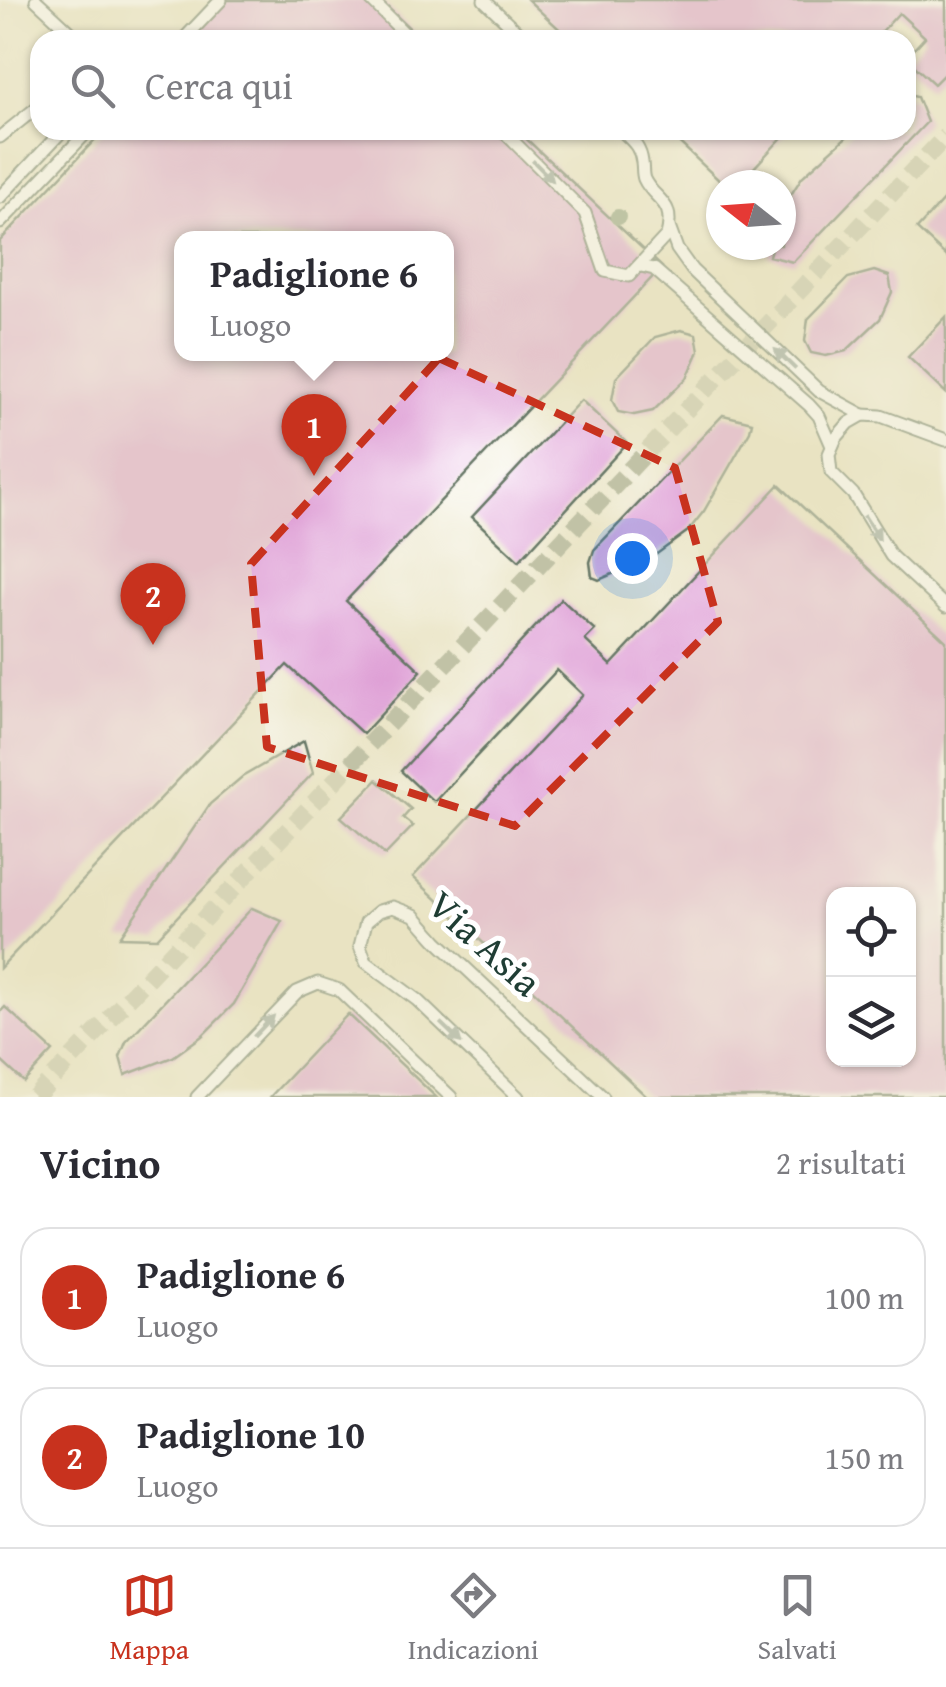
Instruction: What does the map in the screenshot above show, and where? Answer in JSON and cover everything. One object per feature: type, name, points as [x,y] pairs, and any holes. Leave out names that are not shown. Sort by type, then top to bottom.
[{"type":"lane","points":[[36,0],[68,30]]},
{"type":"lane","points":[[192,30],[221,0]]},
{"type":"lane","points":[[371,0],[402,30]]},
{"type":"lane","points":[[484,0],[516,30]]},
{"type":"lane","points":[[0,136],[30,113]]},
{"type":"lane","points":[[0,197],[54,140]]},
{"type":"lane","points":[[0,223],[79,140]]},
{"type":"lane","points":[[512,140],[584,213],[605,271],[629,276],[667,235],[669,226]]},
{"type":"lane","points":[[632,140],[638,146],[644,179],[660,196],[677,249],[692,270],[819,392],[863,415],[881,416],[946,440]]},
{"type":"lane","points":[[640,266],[654,269],[809,405],[819,416],[832,446]]},
{"type":"lane","points":[[863,415],[849,423],[832,446],[831,472],[853,494],[891,556],[946,607]]},
{"type":"lane","name":"Via Asia","points":[[518,1097],[393,978],[366,962],[360,946],[366,922],[379,910],[393,907],[414,914],[437,941],[603,1097]]},
{"type":"lane","points":[[197,1097],[297,992],[318,983],[339,990],[451,1097]]},
{"type":"highlighted area","points":[[439,358],[675,468],[718,622],[515,826],[267,747],[251,564]]},
{"type":"building","points":[[227,0],[380,0],[412,30],[198,30]]},
{"type":"building","points":[[528,0],[946,0],[946,72],[934,84],[916,67],[916,47],[925,37],[899,13],[883,30],[560,30]]},
{"type":"building","points":[[916,97],[927,122],[916,133]]},
{"type":"building","points":[[95,140],[528,140],[662,267],[346,601],[421,671],[363,734],[287,665],[0,968],[0,241]]},
{"type":"building","points":[[677,140],[780,140],[752,170],[708,170]]},
{"type":"building","points":[[843,140],[910,140],[796,259],[796,187]]},
{"type":"building","points":[[946,197],[946,256],[917,229]]},
{"type":"building","points":[[874,271],[889,276],[892,292],[880,319],[846,351],[826,356],[811,353],[805,341],[808,319],[848,278]]},
{"type":"building","points":[[946,317],[946,393],[908,357]]},
{"type":"building","points":[[681,330],[696,334],[699,351],[687,378],[653,411],[634,415],[618,412],[612,400],[616,378],[655,337]]},
{"type":"building","points":[[581,400],[627,443],[519,561],[472,517]]},
{"type":"building","points":[[723,415],[752,422],[750,431],[704,511],[688,531],[654,556],[599,580],[592,577],[590,562],[594,550]]},
{"type":"building","points":[[779,485],[946,641],[946,1097],[647,1097],[413,877],[583,695],[557,670],[434,802],[401,771],[561,599],[595,630],[585,640],[611,665]]},
{"type":"building","points":[[304,741],[313,773],[157,938],[120,937],[210,804],[242,777]]},
{"type":"building","points":[[377,780],[411,809],[403,818],[413,826],[385,855],[341,817]]},
{"type":"building","points":[[252,908],[282,921],[234,1004],[202,1036],[173,1057],[125,1075],[120,1057],[126,1042]]},
{"type":"building","points":[[5,1007],[53,1051],[24,1082],[0,1060],[0,1012]]},
{"type":"building","points":[[348,1014],[436,1097],[270,1097]]},
{"type":"tunnel","points":[[35,1097],[946,136]]},
{"type":"place","name":"Padiglione 6","points":[[314,476]]},
{"type":"place","name":"Padiglione 10","points":[[153,645]]}]
